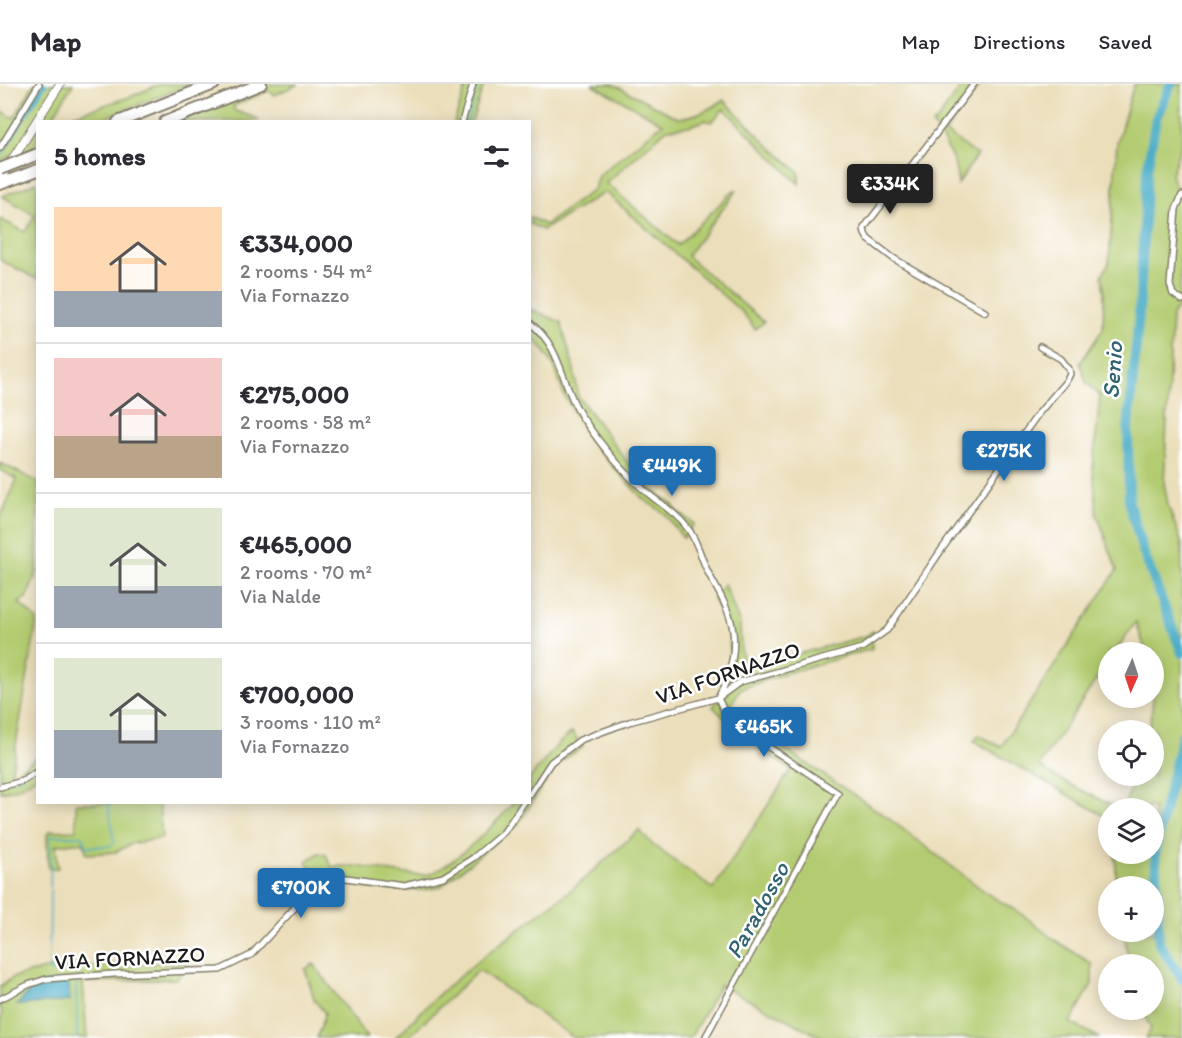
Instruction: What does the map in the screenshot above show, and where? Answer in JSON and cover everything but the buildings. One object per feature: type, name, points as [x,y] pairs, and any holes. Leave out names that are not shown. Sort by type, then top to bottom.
[{"type":"highway","points":[[123,120],[214,84]]},
{"type":"highway","points":[[170,120],[261,84]]},
{"type":"highway","points":[[0,169],[36,155]]},
{"type":"highway","points":[[0,184],[36,171]]},
{"type":"main road","points":[[37,120],[60,84]]},
{"type":"main road","points":[[0,179],[36,122]]},
{"type":"street","points":[[0,148],[39,84]]},
{"type":"street","points":[[463,120],[473,84]]},
{"type":"street","points":[[974,84],[864,228],[864,234],[893,258],[985,312]]},
{"type":"street","points":[[1182,195],[1176,209],[1170,285],[1173,294],[1182,300]]},
{"type":"street","points":[[531,324],[555,354],[580,415],[593,432],[632,478],[682,521],[691,533],[732,625],[734,652],[725,687],[718,698],[724,711],[764,744],[838,793],[705,1038]]},
{"type":"street","name":"VIA FORNAZZO","points":[[531,792],[551,762],[580,740],[629,722],[718,698],[740,682],[862,648],[887,630],[1038,414],[1067,380],[1070,369],[1066,364],[1040,347]]},
{"type":"street","points":[[0,786],[23,781],[36,772]]},
{"type":"street","name":"VIA FORNAZZO","points":[[0,999],[46,979],[220,970],[251,955],[311,890],[339,877],[404,886],[443,878],[473,858],[504,832],[523,804]]},
{"type":"green space","points":[[34,84],[73,84],[51,120],[36,120],[36,145],[0,161],[0,110],[14,118]]},
{"type":"green space","points":[[160,84],[191,84],[101,120],[57,120],[130,97]]},
{"type":"green space","points":[[267,84],[299,84],[274,95],[268,91],[233,106],[235,111],[258,120],[182,120]]},
{"type":"green space","points":[[467,84],[484,84],[472,120],[455,120]]},
{"type":"green space","points":[[592,84],[613,84],[678,118],[702,112],[724,100],[766,143],[799,172],[799,184],[724,109],[711,122],[706,120],[689,126],[667,129],[606,183],[678,245],[734,190],[737,190],[687,256],[764,322],[755,329],[743,313],[605,192],[543,230],[531,224],[531,218],[545,225],[594,189],[598,176],[663,123]]},
{"type":"green space","points":[[963,84],[981,84],[945,132],[977,155],[958,184],[949,152],[932,124],[936,122]]},
{"type":"green space","points":[[1134,84],[1182,84],[1182,143],[1171,175],[1182,203],[1180,304],[1172,315],[1164,483],[1168,505],[1182,544],[1182,1038],[1146,1038],[1151,1029],[1147,1020],[1164,1020],[1164,954],[1128,954],[1126,942],[1164,942],[1164,876],[1116,876],[1116,864],[1164,864],[1164,798],[1127,798],[1132,786],[1164,786],[1164,720],[1150,720],[1152,708],[1164,708],[1164,642],[1143,642],[1136,622],[1122,642],[1098,642],[1098,677],[1039,766],[1057,778],[1098,798],[1098,812],[974,741],[979,735],[1001,747],[1117,570],[1097,514],[1093,468],[1100,396],[1086,382],[1080,363],[1103,329],[1102,276],[1109,263],[1117,143]]},
{"type":"green space","points":[[36,182],[36,278],[0,260],[0,219],[25,232],[35,215],[2,196]]},
{"type":"green space","points":[[531,309],[561,322],[574,370],[578,396],[644,484],[694,524],[683,538],[665,514],[643,499],[591,443],[563,393],[555,367],[531,335]]},
{"type":"green space","points":[[0,463],[36,481],[36,574],[27,597],[19,603],[36,619],[36,626],[11,775],[36,758],[36,777],[18,788],[0,792],[0,519],[17,479],[0,470]]},
{"type":"green space","points":[[724,584],[740,624],[741,650],[744,660],[758,664],[866,636],[873,631],[872,649],[786,673],[740,689],[731,705],[768,738],[883,814],[988,894],[1023,915],[1053,939],[1092,964],[1092,984],[1070,1023],[1100,1038],[823,1038],[720,985],[690,1038],[574,1038],[479,970],[407,1038],[395,1038],[438,995],[480,959],[576,886],[639,830],[653,845],[713,889],[791,770],[743,736],[713,707],[731,682],[729,630],[713,599]]},
{"type":"green space","points":[[572,732],[583,747],[564,759],[552,772],[518,824],[440,887],[424,890],[393,890],[365,888],[343,881],[323,888],[306,861],[319,853],[326,855],[332,867],[361,867],[396,873],[429,874],[450,862],[474,843],[512,804],[531,804],[531,777],[559,743]]},
{"type":"green space","points":[[76,804],[159,804],[162,838],[131,844],[116,852],[87,854],[83,842],[56,845],[58,868],[48,868],[47,835],[50,831],[76,830]]},
{"type":"green space","points":[[189,962],[177,979],[83,982],[87,1038],[0,1038],[2,1012],[0,986],[14,977],[54,967]]},
{"type":"green space","points":[[314,964],[367,1038],[317,1038],[325,1013],[315,1001],[305,969]]},
{"type":"water","points":[[48,982],[64,982],[69,985],[70,1001],[17,1005],[33,988]]},
{"type":"waterway","points":[[0,154],[44,84]]},
{"type":"waterway","points":[[468,120],[478,84]]},
{"type":"waterway","name":"Senio","points":[[1171,84],[1156,118],[1147,171],[1139,314],[1128,429],[1129,503],[1143,551],[1182,653]]},
{"type":"waterway","name":"Senio","points":[[1182,736],[1155,849],[1159,943],[1182,979]]},
{"type":"waterway","points":[[28,771],[36,765]]},
{"type":"waterway","points":[[0,782],[22,777]]},
{"type":"waterway","points":[[77,1038],[76,970],[49,972],[51,836],[83,836],[87,847],[110,846],[114,843],[108,804]]},
{"type":"water label","name":"Paradosso","points":[[757,910]]}]
